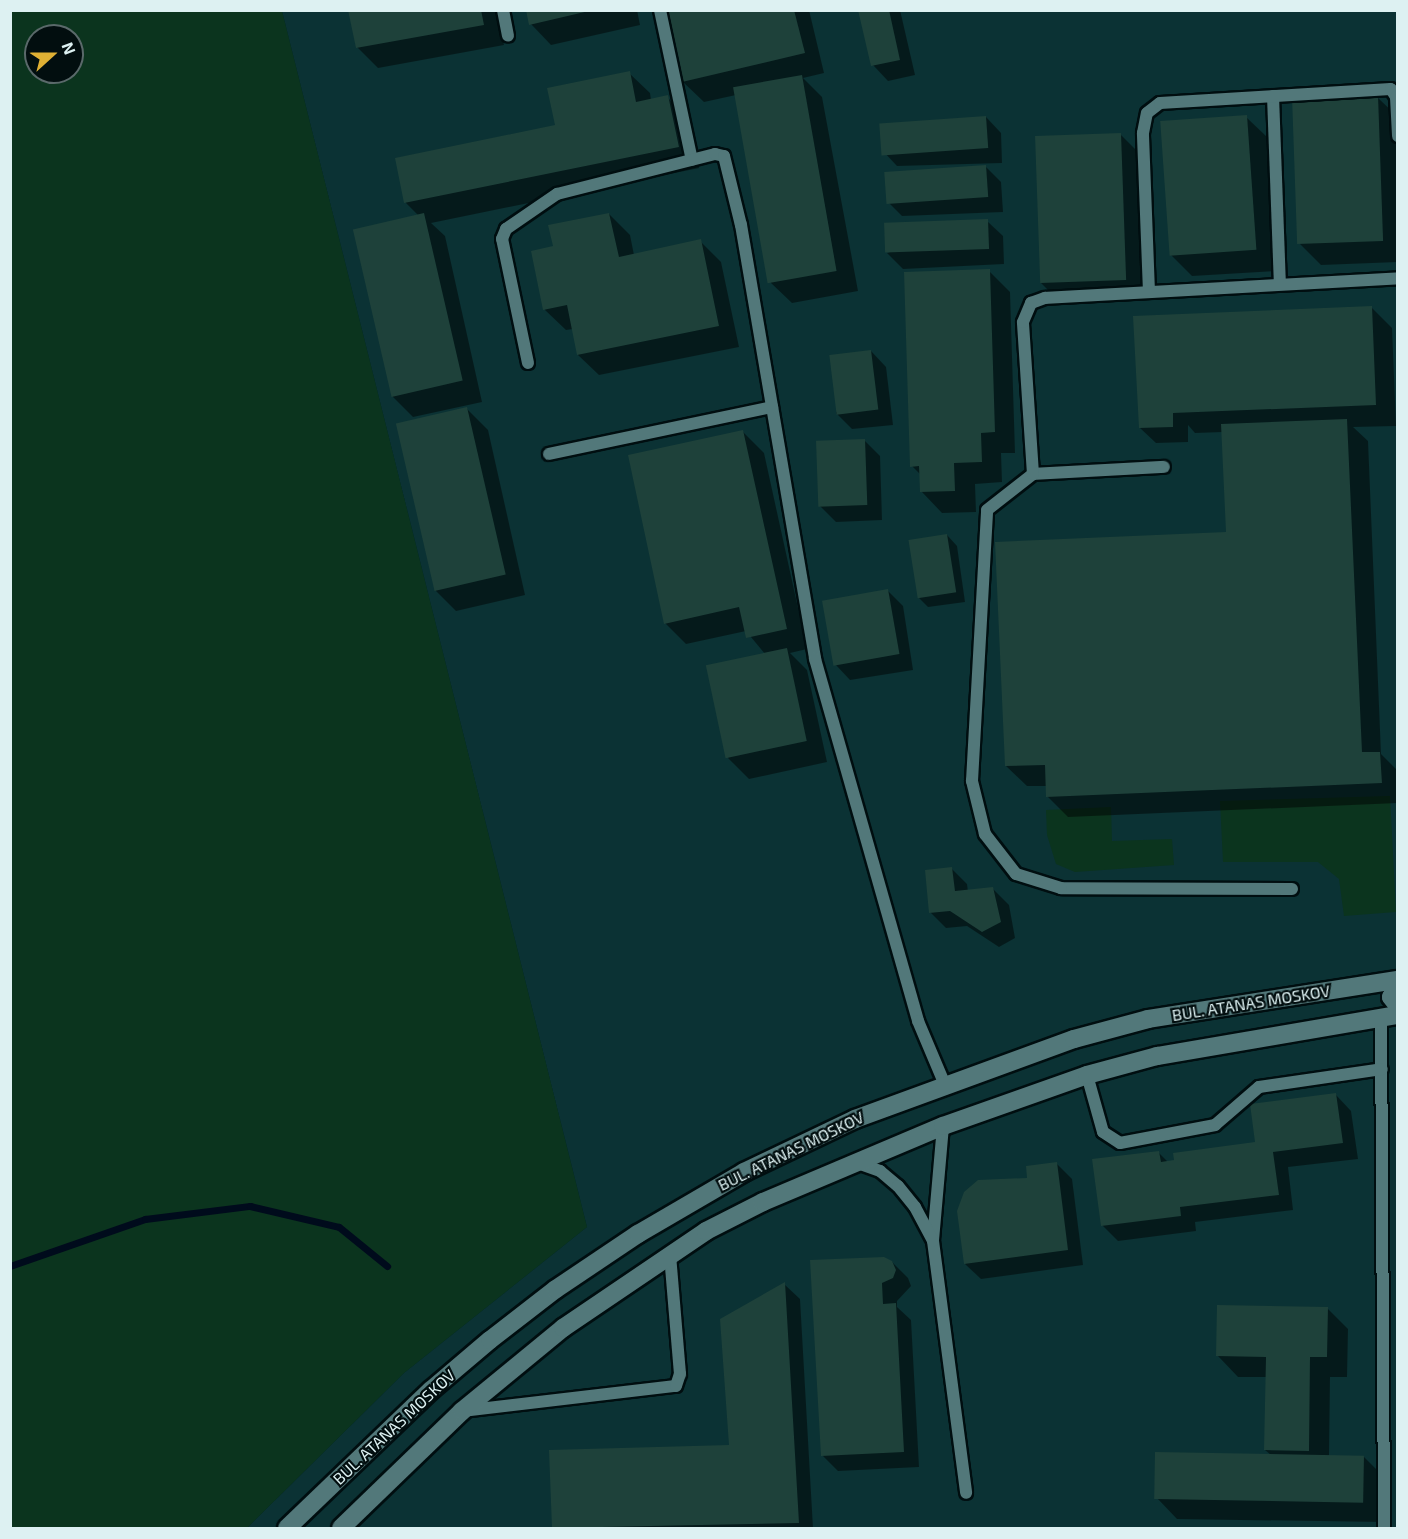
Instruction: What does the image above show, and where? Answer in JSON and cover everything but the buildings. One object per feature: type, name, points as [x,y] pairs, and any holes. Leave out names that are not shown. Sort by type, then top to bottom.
[{"type":"main road","name":"BUL. ATANAS MOSKOV","points":[[287,1528],[431,1389],[583,1271],[744,1172],[855,1119],[1074,1040],[1148,1019],[1398,980]]},
{"type":"main road","points":[[1398,986],[1391,997],[1398,1006]]},
{"type":"main road","name":"BUL. ATANAS MOSKOV","points":[[341,1528],[462,1411],[563,1328],[670,1254],[725,1221],[853,1161],[943,1125],[1086,1075],[1157,1056],[1389,1016]]},
{"type":"lane","points":[[503,10],[508,36]]},
{"type":"lane","points":[[660,10],[692,160]]},
{"type":"lane","points":[[1149,292],[1143,133],[1147,113],[1160,103],[1391,89],[1396,97],[1398,135]]},
{"type":"lane","points":[[1273,96],[1280,284]]},
{"type":"lane","points":[[528,363],[502,233],[557,194],[715,154],[724,156],[729,167],[815,659],[918,1021],[945,1085]]},
{"type":"lane","points":[[1033,474],[1023,322],[1031,303],[1045,298],[1398,278]]},
{"type":"lane","points":[[549,454],[772,407]]},
{"type":"lane","points":[[1164,467],[1033,474],[987,510],[972,781],[985,834],[1016,874],[1061,888],[1292,889]]},
{"type":"lane","points":[[1384,1528],[1382,1069],[1389,1016]]},
{"type":"lane","points":[[1086,1075],[1103,1132],[1120,1143],[1215,1125],[1259,1087],[1382,1069]]},
{"type":"lane","points":[[943,1125],[933,1241],[966,1493]]},
{"type":"lane","points":[[853,1161],[880,1171],[898,1186],[915,1207],[933,1241]]},
{"type":"lane","points":[[462,1411],[676,1386],[680,1374],[670,1254]]},
{"type":"shaded area","points":[[282,11],[1397,11],[1397,1528],[247,1528],[404,1373],[587,1227]]},
{"type":"green space","points":[[10,11],[282,11],[587,1227],[404,1373],[247,1528],[11,1528]]},
{"type":"green space","points":[[1390,796],[1396,912],[1344,916],[1339,879],[1318,862],[1223,862],[1220,801]]},
{"type":"green space","points":[[1111,807],[1112,841],[1172,839],[1174,865],[1075,872],[1056,864],[1047,835],[1046,810]]},
{"type":"waterway","points":[[10,1266],[145,1219],[250,1206],[339,1227],[387,1266]]}]
